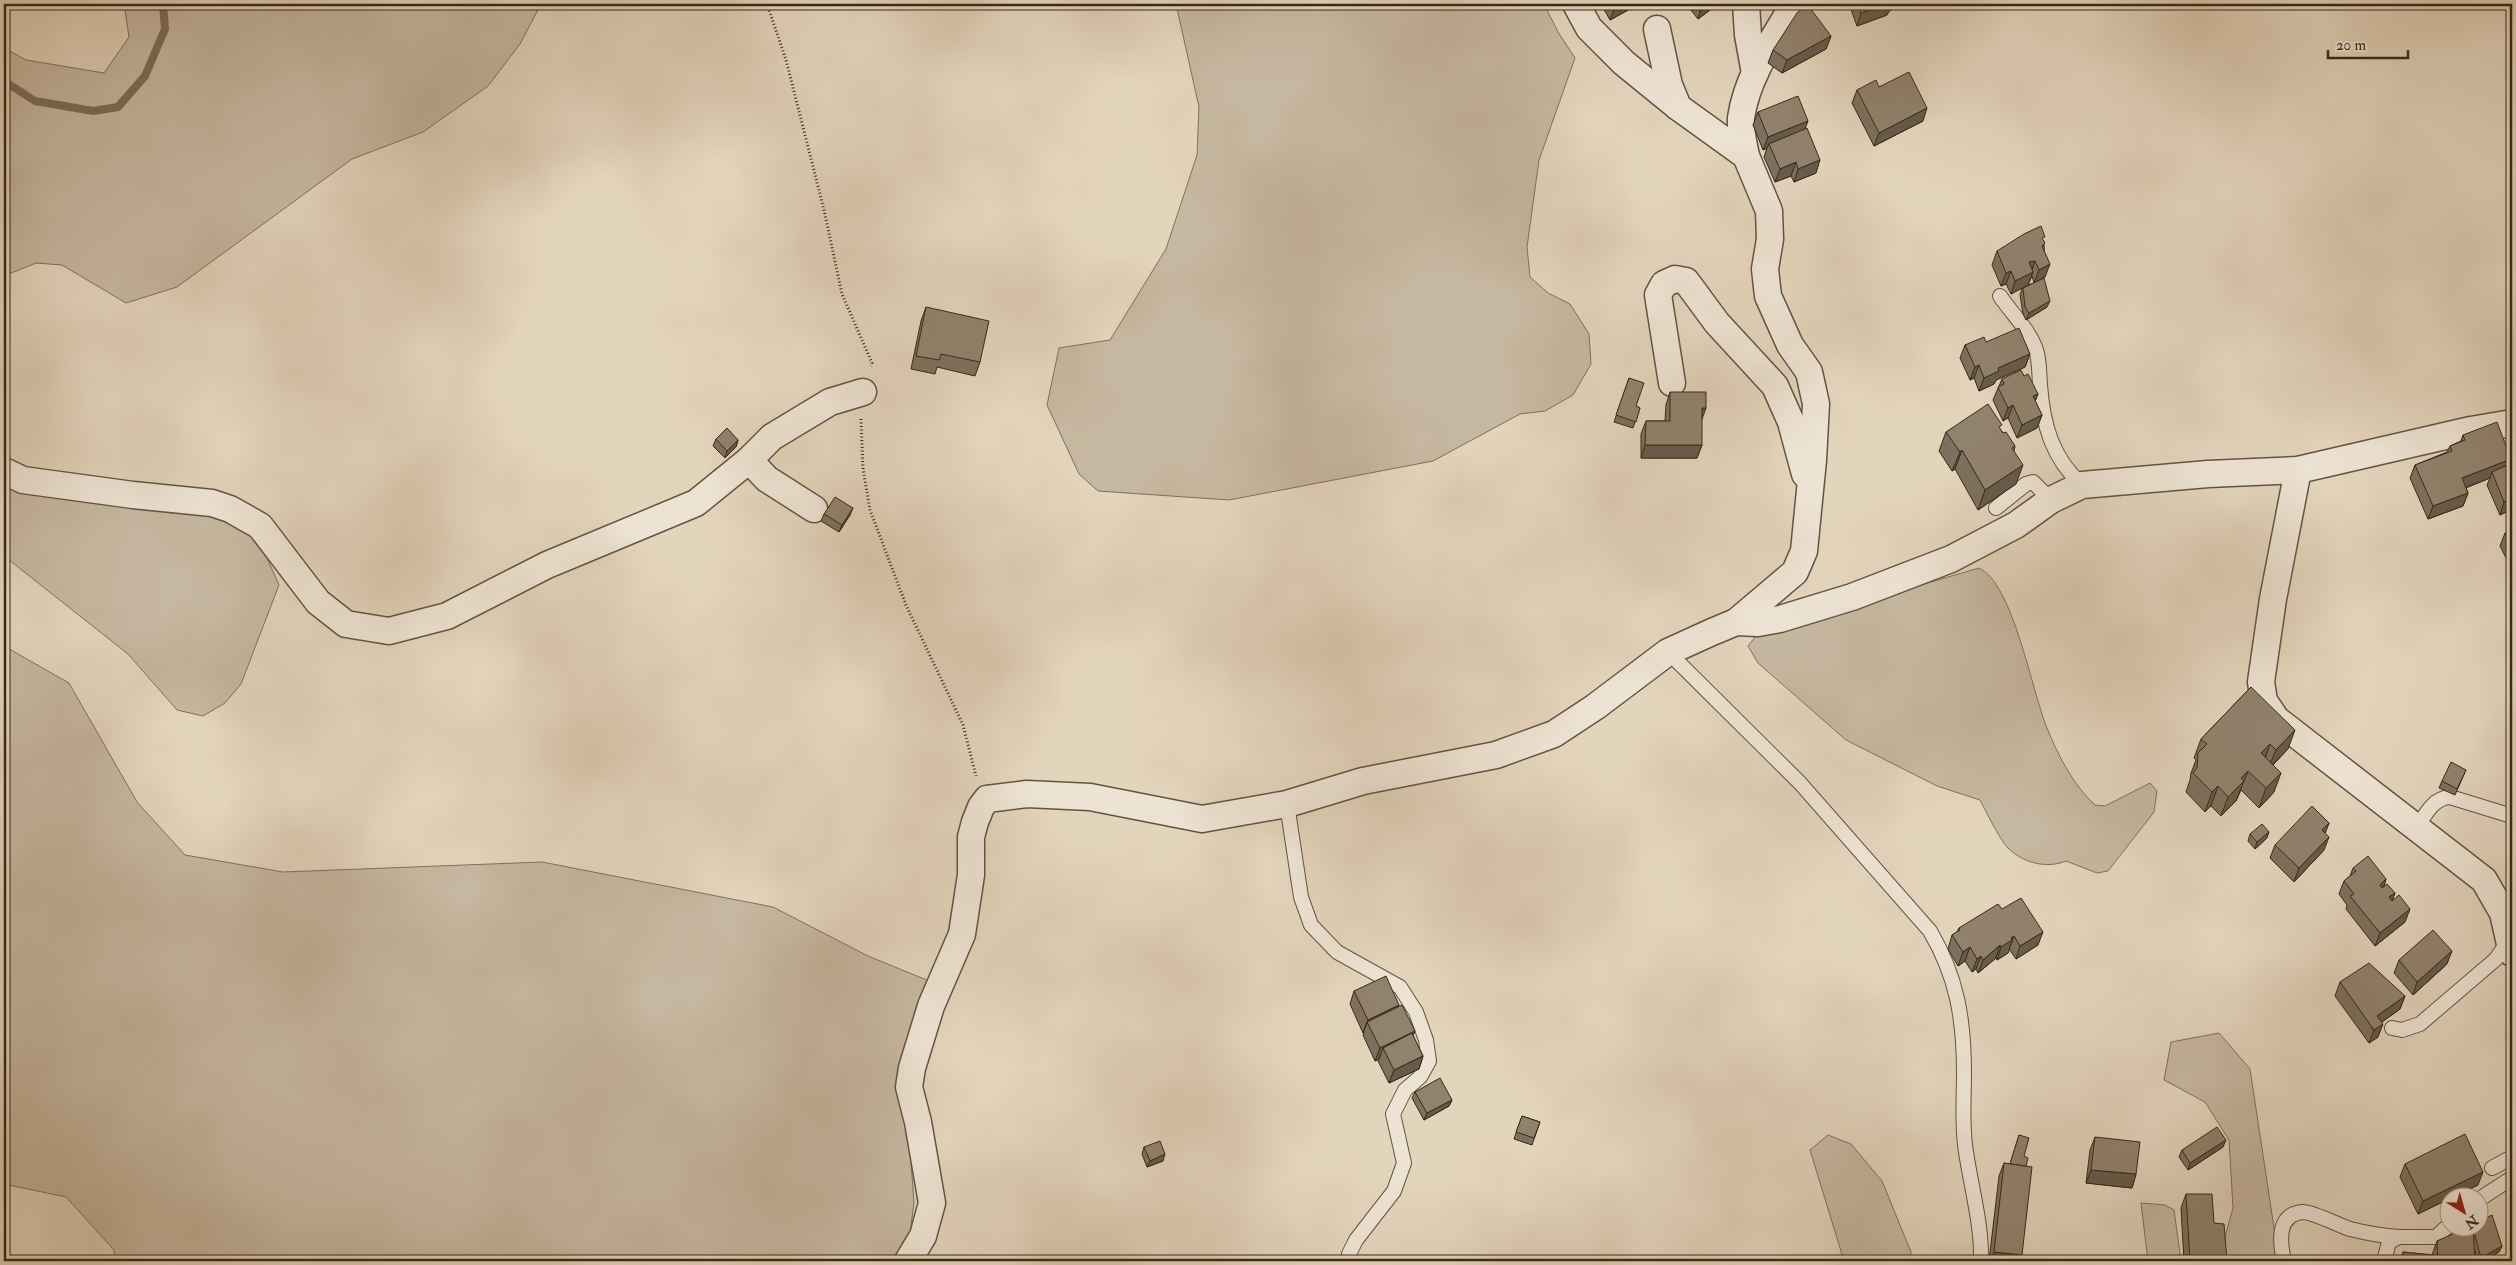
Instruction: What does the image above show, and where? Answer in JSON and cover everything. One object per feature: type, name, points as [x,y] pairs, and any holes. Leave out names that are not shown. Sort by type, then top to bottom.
[{"type":"street","points":[[1576,4],[1589,28],[1624,63],[1678,107],[1746,156]]},
{"type":"street","points":[[1746,4],[1748,35],[1755,73]]},
{"type":"street","points":[[908,1261],[923,1236],[932,1202],[918,1122],[909,1087],[910,1078],[916,1050],[962,934],[971,875],[971,838],[981,806],[987,799],[1027,794],[1090,797],[1202,819],[1287,804],[1363,781],[1496,755],[1554,734],[1595,707],[1668,652],[1736,622],[1796,572],[1804,551],[1809,484],[1813,460],[1816,404],[1809,372],[1790,345],[1768,296],[1765,269],[1770,239],[1769,211],[1746,156],[1741,120],[1748,91],[1755,73],[1794,4]]},
{"type":"street","points":[[1657,29],[1669,85],[1678,107]]},
{"type":"street","points":[[1672,383],[1658,295],[1664,284],[1675,279],[1686,281],[1717,323],[1775,386],[1791,422],[1801,465],[1809,484]]},
{"type":"street","points":[[4,471],[22,480],[212,504],[230,509],[260,526],[318,602],[346,624],[389,631],[447,616],[547,565],[696,503],[749,460],[772,437],[830,402],[863,392]]},
{"type":"street","points":[[1736,622],[1758,623],[1780,619],[1852,596],[1951,560],[2016,525],[2051,500],[2082,485],[2188,475],[2298,470],[2452,434],[2512,423]]},
{"type":"street","points":[[749,460],[767,479],[814,509]]},
{"type":"street","points":[[2298,470],[2273,599],[2262,682],[2264,701],[2276,719],[2484,880],[2503,913],[2511,946]]},
{"type":"lane","points":[[2000,296],[2023,325],[2036,348],[2042,416],[2054,450],[2067,472],[2082,485]]},
{"type":"lane","points":[[1996,508],[2026,484],[2033,482],[2051,500]]},
{"type":"lane","points":[[1668,652],[1800,783],[1930,931],[1945,956],[1955,984],[1963,1039],[1965,1144],[1982,1243],[1981,1261]]},
{"type":"lane","points":[[2417,828],[2429,809],[2441,798],[2450,797],[2512,816]]},
{"type":"lane","points":[[1287,804],[1301,897],[1311,925],[1337,952],[1400,987],[1416,1012],[1426,1040],[1429,1061],[1420,1077],[1405,1090],[1393,1114],[1404,1163],[1394,1191],[1356,1240],[1349,1254],[1350,1261]]},
{"type":"lane","points":[[2392,1028],[2402,1030],[2420,1024],[2511,946]]},
{"type":"lane","points":[[2492,1168],[2512,1157]]},
{"type":"lane","points":[[2488,1194],[2512,1178]]},
{"type":"lane","points":[[2284,1261],[2279,1239],[2283,1225],[2292,1216],[2304,1212],[2349,1228],[2376,1235],[2399,1237],[2436,1237],[2438,1235]]},
{"type":"lane","points":[[2384,1261],[2389,1242],[2399,1237]]},
{"type":"path","points":[[2512,1245],[2512,1258]]},
{"type":"shaded area","points":[[124,4],[541,4],[520,44],[488,86],[423,132],[352,159],[177,287],[126,303],[62,265],[36,263],[4,276],[4,48],[26,60],[104,73],[129,37]]},
{"type":"shaded area","points":[[1176,4],[1544,4],[1558,32],[1575,58],[1539,160],[1527,247],[1530,277],[1548,293],[1570,304],[1589,334],[1591,364],[1573,395],[1545,411],[1520,414],[1433,461],[1229,500],[1098,491],[1079,474],[1047,405],[1059,348],[1110,340],[1166,249],[1197,155],[1199,107]]},
{"type":"shaded area","points":[[4,469],[193,502],[260,542],[279,585],[241,684],[225,703],[203,716],[177,710],[128,654],[4,556]]},
{"type":"shaded area","points":[[1979,568],[1991,578],[2002,594],[2012,616],[2047,728],[2061,759],[2087,797],[2095,805],[2105,806],[2150,783],[2157,791],[2154,812],[2108,871],[2097,873],[2066,861],[2051,864],[2035,863],[2014,853],[2004,843],[1980,800],[1937,786],[1846,740],[1758,663],[1748,646],[1759,632]]},
{"type":"shaded area","points":[[4,646],[69,683],[137,802],[185,855],[283,872],[542,862],[773,907],[868,956],[934,983],[909,1137],[914,1202],[910,1234],[895,1261],[114,1261],[114,1250],[66,1197],[4,1184]]},
{"type":"shaded area","points":[[2219,1033],[2250,1069],[2279,1261],[2225,1261],[2223,1244],[2233,1208],[2229,1140],[2205,1102],[2164,1080],[2171,1042]]},
{"type":"shaded area","points":[[1828,1135],[1851,1144],[1882,1181],[1911,1252],[1911,1261],[1844,1261],[1810,1150]]},
{"type":"shaded area","points":[[2141,1203],[2165,1205],[2174,1210],[2181,1261],[2148,1261]]},
{"type":"building","points":[[1694,4],[1712,4],[1700,12]]},
{"type":"building","points":[[1807,4],[1831,36],[1787,60],[1773,50],[1797,13]]},
{"type":"building","points":[[1858,4],[1887,4],[1861,13]]},
{"type":"building","points":[[1909,72],[1927,108],[1879,133],[1857,90],[1876,80],[1879,87]]},
{"type":"building","points":[[1798,96],[1808,121],[1768,137],[1758,112]]},
{"type":"building","points":[[1807,128],[1820,160],[1798,169],[1796,162],[1780,169],[1769,144]]},
{"type":"building","points":[[2041,226],[2045,237],[2042,238],[2045,243],[2042,246],[2050,264],[2039,270],[2035,261],[2029,262],[2033,272],[2015,281],[2011,271],[2006,273],[1997,251]]},
{"type":"building","points":[[2044,278],[2050,301],[2029,313],[2025,307],[2023,288]]},
{"type":"building","points":[[926,307],[989,321],[980,362],[941,354],[939,360],[916,356]]},
{"type":"building","points":[[2019,328],[2030,354],[1998,368],[1999,371],[1984,378],[1979,365],[1975,367],[1965,345],[1984,337],[1986,342]]},
{"type":"building","points":[[2021,370],[2024,376],[2028,374],[2038,394],[2033,396],[2042,415],[2022,425],[2013,405],[2008,408],[1998,387],[2004,384],[2002,379]]},
{"type":"building","points":[[1629,378],[1644,383],[1636,406],[1640,408],[1636,422],[1616,415]]},
{"type":"building","points":[[1670,392],[1706,392],[1706,408],[1702,408],[1702,445],[1645,445],[1646,421],[1670,421]]},
{"type":"building","points":[[1988,404],[2002,425],[1999,427],[2003,433],[2006,432],[2015,446],[2012,448],[2023,465],[1985,490],[1962,450],[1960,452],[1946,432]]},
{"type":"building","points":[[2497,422],[2511,459],[2462,478],[2468,493],[2433,506],[2415,465],[2452,451],[2450,446],[2465,440],[2463,435]]},
{"type":"building","points":[[727,428],[738,440],[727,451],[716,439]]},
{"type":"building","points":[[2512,463],[2512,498],[2504,502],[2492,472]]},
{"type":"building","points":[[835,497],[853,508],[842,525],[824,514]]},
{"type":"building","points":[[2512,530],[2512,547],[2505,533]]},
{"type":"building","points":[[2251,687],[2295,730],[2276,750],[2270,744],[2261,753],[2281,773],[2266,788],[2248,771],[2241,778],[2244,781],[2228,797],[2218,786],[2212,792],[2193,773],[2197,768],[2198,753],[2207,744],[2201,739]]},
{"type":"building","points":[[2451,762],[2466,770],[2457,789],[2442,781]]},
{"type":"building","points":[[2312,806],[2329,823],[2322,830],[2329,837],[2299,868],[2275,845]]},
{"type":"building","points":[[2262,824],[2269,832],[2257,842],[2250,834]]},
{"type":"building","points":[[2368,856],[2386,879],[2380,885],[2382,888],[2387,884],[2395,893],[2389,897],[2392,901],[2399,895],[2410,909],[2380,933],[2350,896],[2354,894],[2344,881],[2356,871],[2353,868]]},
{"type":"building","points":[[2021,898],[2043,932],[2020,946],[2014,936],[2011,938],[2012,940],[2001,947],[2000,945],[1983,960],[1981,956],[1977,959],[1970,947],[1963,952],[1952,935],[1960,930],[1959,928],[1998,904],[2002,909]]},
{"type":"building","points":[[2433,930],[2452,951],[2417,982],[2399,960]]},
{"type":"building","points":[[2369,963],[2405,996],[2377,1016],[2383,1024],[2374,1030],[2340,982]]},
{"type":"building","points":[[1386,976],[1399,1005],[1368,1020],[1354,991]]},
{"type":"building","points":[[1402,1005],[1415,1031],[1380,1048],[1367,1022]]},
{"type":"building","points":[[1412,1033],[1423,1056],[1394,1070],[1383,1048]]},
{"type":"building","points":[[1440,1078],[1452,1100],[1427,1113],[1415,1092]]},
{"type":"building","points":[[1522,1116],[1540,1122],[1534,1138],[1516,1132]]},
{"type":"building","points":[[2217,1127],[2226,1140],[2190,1163],[2182,1150]]},
{"type":"building","points":[[2465,1134],[2483,1172],[2450,1188],[2438,1188],[2438,1194],[2423,1201],[2405,1164]]},
{"type":"building","points":[[2019,1135],[2029,1138],[2024,1156],[2028,1158],[2026,1166],[2010,1164]]},
{"type":"building","points":[[2095,1137],[2140,1142],[2136,1174],[2091,1170]]},
{"type":"building","points":[[1160,1141],[1165,1154],[1150,1161],[1144,1147]]},
{"type":"building","points":[[2004,1163],[2032,1167],[2022,1255],[1994,1252]]},
{"type":"building","points":[[2186,1194],[2212,1194],[2214,1223],[2224,1224],[2227,1261],[2190,1261]]},
{"type":"building","points":[[2492,1215],[2502,1246],[2481,1258],[2476,1238],[2488,1238],[2488,1217]]},
{"type":"building","points":[[2444,1238],[2474,1238],[2475,1260],[2438,1261],[2437,1241]]},
{"type":"building","points":[[2403,1252],[2434,1255],[2434,1261],[2402,1261]]},
{"type":"waterway","points":[[4,81],[35,101],[93,111],[118,107],[145,76],[165,29],[163,4]]}]
